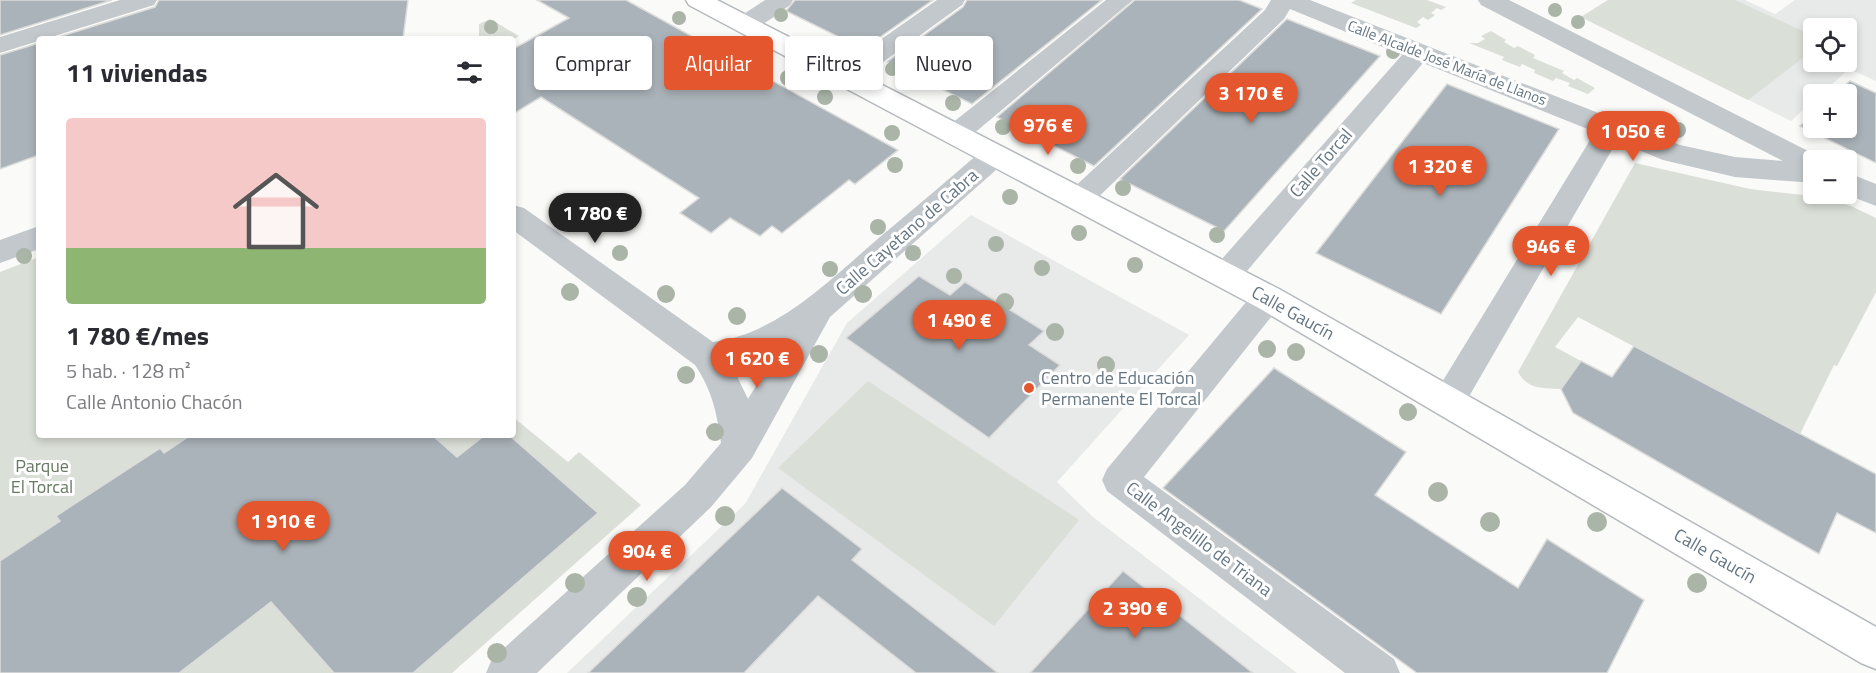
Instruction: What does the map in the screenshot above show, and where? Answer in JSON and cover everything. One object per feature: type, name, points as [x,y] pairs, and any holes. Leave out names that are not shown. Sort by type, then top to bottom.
[{"type":"main road","name":"Calle Gaucín","points":[[698,0],[785,45]]},
{"type":"main road","name":"Calle Gaucín","points":[[870,90],[1268,298],[1876,649]]},
{"type":"street","points":[[0,45],[145,0]]},
{"type":"street","points":[[745,24],[781,0]]},
{"type":"street","points":[[883,50],[953,0]]},
{"type":"street","points":[[956,135],[1121,0]]},
{"type":"street","points":[[1079,199],[1275,14],[1285,0]]},
{"type":"street","name":"Calle Alcalde José María de Llanos","points":[[1285,0],[1612,127],[1673,153],[1736,167],[1803,172]]},
{"type":"street","points":[[1509,4],[1693,105],[1803,160]]},
{"type":"street","name":"Calle Torcal","points":[[1225,276],[1419,51]]},
{"type":"street","points":[[1673,153],[1695,148],[1705,137],[1706,124],[1693,105]]},
{"type":"street","points":[[1448,402],[1612,127]]},
{"type":"street","name":"Calle Cayetano de Cabra","points":[[707,356],[734,353],[762,342],[819,308],[995,155]]},
{"type":"street","points":[[1857,187],[1876,196]]},
{"type":"street","points":[[516,217],[707,356],[721,375],[734,401],[739,447]]},
{"type":"street","points":[[0,252],[36,238]]},
{"type":"street","name":"Calle Angelillo de Triana","points":[[1268,298],[1120,480],[1379,673]]},
{"type":"street","name":"Calle Cayetano de Cabra","points":[[507,673],[698,496],[739,447],[819,308]]},
{"type":"shaded area","points":[[1608,0],[1745,0],[1775,14],[1795,0],[1876,0],[1876,81],[1856,72],[1857,18],[1803,18],[1803,72],[1846,72],[1832,84],[1803,84],[1803,110],[1791,121],[1581,17]]},
{"type":"shaded area","points":[[971,215],[1189,335],[1057,482],[1093,517],[1297,673],[567,673],[745,504],[847,323]]},
{"type":"green space","points":[[1356,0],[1427,0],[1446,7],[1441,10],[1437,8],[1431,13],[1435,15],[1428,20],[1423,17],[1417,22],[1421,25],[1416,28],[1351,3]]},
{"type":"green space","points":[[1608,0],[1735,0],[1803,31],[1803,58],[1748,100],[1581,17]]},
{"type":"green space","points":[[490,19],[519,36],[516,38],[516,36],[479,36],[479,24]]},
{"type":"green space","points":[[1491,31],[1514,48],[1518,46],[1535,55],[1533,58],[1564,71],[1562,73],[1574,80],[1577,78],[1595,88],[1588,94],[1568,86],[1570,83],[1556,78],[1553,81],[1534,73],[1535,70],[1522,64],[1520,67],[1502,60],[1504,57],[1469,43],[1478,43],[1485,39],[1481,36]]},
{"type":"green space","points":[[1635,163],[1750,189],[1803,195],[1803,204],[1844,204],[1876,218],[1876,292],[1837,366],[1834,365],[1800,434],[1578,317],[1555,347],[1581,361],[1561,389],[1531,385],[1518,372]]},
{"type":"green space","name":"Parque El Torcal","points":[[36,258],[36,438],[516,438],[516,419],[568,462],[579,452],[641,505],[452,673],[0,673],[0,272]]},
{"type":"green space","points":[[868,381],[1079,520],[994,626],[778,468]]},
{"type":"building","points":[[0,0],[112,0],[0,35]]},
{"type":"building","points":[[159,0],[408,0],[403,36],[62,36],[155,7]]},
{"type":"building","points":[[537,0],[626,0],[691,36],[664,36],[664,90],[773,90],[773,81],[785,88],[785,90],[789,90],[898,150],[855,184],[849,180],[782,233],[772,226],[760,236],[730,218],[711,233],[680,213],[699,198],[541,97],[516,112],[516,47],[534,37],[534,90],[652,90],[652,36],[536,36],[569,18]]},
{"type":"building","points":[[795,0],[933,0],[882,36],[837,36],[786,11]]},
{"type":"building","points":[[967,0],[1102,0],[993,87],[993,36],[923,36],[963,7]]},
{"type":"building","points":[[1135,0],[1239,0],[1262,9],[1094,166],[997,117]]},
{"type":"building","points":[[1287,19],[1380,56],[1224,231],[1120,179]]},
{"type":"building","points":[[36,44],[36,156],[0,169],[0,55]]},
{"type":"building","points":[[895,56],[895,66],[887,62]]},
{"type":"building","points":[[1447,84],[1559,129],[1441,314],[1316,253]]},
{"type":"building","points":[[1857,84],[1876,93],[1876,163],[1857,154],[1857,150],[1849,150],[1825,138],[1857,138]]},
{"type":"building","points":[[944,90],[990,90],[972,104]]},
{"type":"building","points":[[919,276],[950,295],[965,282],[1044,331],[1029,345],[1060,365],[989,438],[846,338]]},
{"type":"building","points":[[1634,346],[1876,474],[1876,533],[1837,513],[1819,554],[1573,413],[1561,389],[1581,361],[1612,377]]},
{"type":"building","points":[[1274,368],[1406,452],[1375,495],[1518,588],[1547,539],[1644,600],[1607,673],[1417,673],[1163,488]]},
{"type":"building","points":[[186,438],[435,438],[457,457],[481,438],[512,438],[598,513],[413,673],[334,673],[271,602],[179,673],[0,673],[0,561],[60,521],[56,516],[160,448],[164,453]]},
{"type":"building","points":[[782,488],[862,549],[852,560],[998,673],[916,673],[818,596],[744,673],[588,673]]},
{"type":"building","points":[[1123,571],[1253,673],[1030,673]]},
{"type":"place","name":"Centro de Educación Permanente El Torcal","points":[[1029,388]]}]
